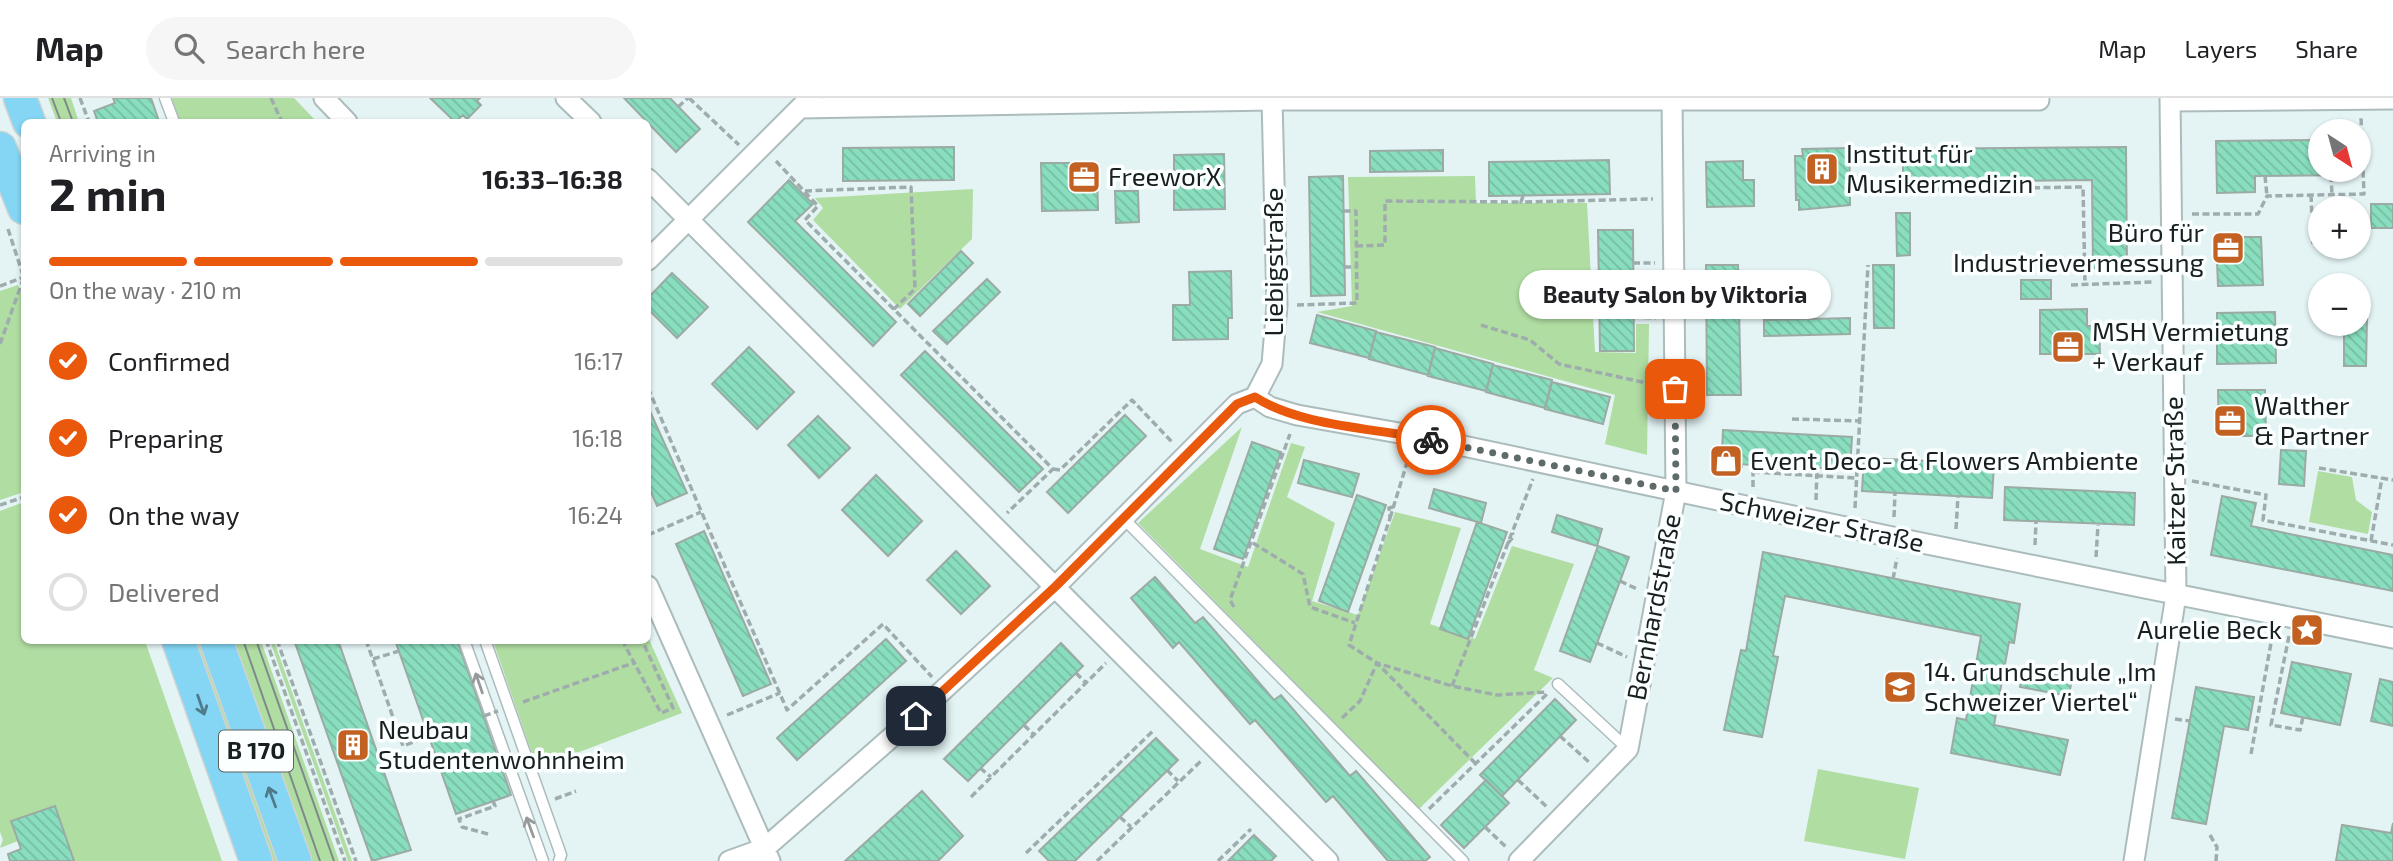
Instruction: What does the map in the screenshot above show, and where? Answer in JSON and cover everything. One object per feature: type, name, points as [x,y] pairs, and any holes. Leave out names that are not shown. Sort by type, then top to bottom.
[{"type":"main road","points":[[20,98],[28,119]]},
{"type":"main road","points":[[0,148],[14,213]]},
{"type":"main road","name":"B 170","points":[[179,644],[256,861]]},
{"type":"main road","name":"B 170","points":[[217,644],[295,861]]},
{"type":"street","points":[[324,98],[344,119]]},
{"type":"street","points":[[566,98],[588,119]]},
{"type":"street","points":[[651,257],[805,103],[1672,98],[2039,100]]},
{"type":"street","name":"Bernhardstraße","points":[[1628,749],[1676,491],[1672,98]]},
{"type":"street","name":"Liebigstraße","points":[[1255,397],[1272,364],[1277,305],[1272,99]]},
{"type":"street","points":[[2170,99],[2393,99]]},
{"type":"street","name":"Kaitzer Straße","points":[[2134,861],[2176,595],[2170,99]]},
{"type":"street","points":[[651,182],[995,524],[1328,861]]},
{"type":"street","points":[[729,861],[767,855],[1056,586],[1237,404],[1255,397]]},
{"type":"street","name":"Schweizer Straße","points":[[1255,397],[1270,407],[1297,415],[1416,436],[1539,464],[2393,638]]},
{"type":"street","points":[[651,593],[767,855]]},
{"type":"street","points":[[1519,861],[1628,749]]},
{"type":"lane","points":[[165,98],[173,119]]},
{"type":"lane","points":[[1123,517],[1463,861]]},
{"type":"lane","points":[[465,644],[543,860]]},
{"type":"lane","points":[[486,644],[503,709],[561,855],[559,861]]},
{"type":"lane","points":[[1558,684],[1628,749]]},
{"type":"path","points":[[80,98],[88,119]]},
{"type":"path","points":[[271,98],[281,119]]},
{"type":"path","points":[[678,107],[689,98],[804,191],[818,206],[805,220],[1053,469],[1060,470],[1132,400],[1184,455]]},
{"type":"path","points":[[2267,197],[2364,194],[2361,100]]},
{"type":"path","points":[[2172,214],[2259,214],[2267,197],[2265,176]]},
{"type":"path","points":[[2331,182],[2332,195]]},
{"type":"path","points":[[804,191],[911,187],[915,289],[894,309]]},
{"type":"path","points":[[1886,190],[2083,187],[2085,284]]},
{"type":"path","points":[[1583,195],[1583,201]]},
{"type":"path","points":[[1521,202],[1523,196]]},
{"type":"path","points":[[1356,246],[1385,245],[1385,201],[1521,202],[1673,198]]},
{"type":"path","points":[[1277,305],[1357,303],[1356,211],[1344,211]]},
{"type":"path","points":[[14,213],[21,258]]},
{"type":"path","points":[[1854,509],[1868,265]]},
{"type":"path","points":[[1344,267],[1357,267]]},
{"type":"path","points":[[0,286],[21,279]]},
{"type":"path","points":[[2071,285],[2173,281]]},
{"type":"path","points":[[0,344],[21,286]]},
{"type":"path","points":[[1481,325],[1530,340],[1559,364],[1675,389]]},
{"type":"path","points":[[651,395],[787,710],[883,624],[944,690]]},
{"type":"path","points":[[1230,600],[1253,543],[1297,415]]},
{"type":"path","points":[[1792,419],[1861,421]]},
{"type":"path","points":[[1416,436],[1393,507],[1390,508],[1390,518],[1349,645],[1377,663],[1476,764]]},
{"type":"path","points":[[1452,686],[1508,543],[1511,543],[1512,533],[1539,464]]},
{"type":"path","points":[[1753,464],[1753,488]]},
{"type":"path","points":[[1816,501],[1817,468]]},
{"type":"path","points":[[2319,468],[2393,480]]},
{"type":"path","points":[[995,524],[1053,469]]},
{"type":"path","points":[[1753,472],[1857,478]]},
{"type":"path","points":[[2175,478],[2266,495],[2263,520],[2393,545]]},
{"type":"path","points":[[2371,541],[2382,478]]},
{"type":"path","points":[[1894,517],[1895,493]]},
{"type":"path","points":[[1955,529],[1958,496]]},
{"type":"path","points":[[0,505],[21,498]]},
{"type":"path","points":[[651,534],[701,512]]},
{"type":"path","points":[[2035,545],[2036,521]]},
{"type":"path","points":[[2096,557],[2098,525]]},
{"type":"path","points":[[1253,543],[1303,574],[1310,607],[1355,623]]},
{"type":"path","points":[[1893,579],[1896,564]]},
{"type":"path","points":[[2285,615],[2271,724],[2300,730],[2303,717]]},
{"type":"path","points":[[2251,754],[2285,615]]},
{"type":"path","points":[[1597,642],[1643,665]]},
{"type":"path","points":[[267,644],[345,861]]},
{"type":"path","points":[[277,644],[356,861]]},
{"type":"path","points":[[367,644],[403,746],[429,736]]},
{"type":"path","points":[[624,644],[661,713],[673,708],[644,644]]},
{"type":"path","points":[[373,659],[399,651]]},
{"type":"path","points":[[971,797],[1118,651]]},
{"type":"path","points":[[484,716],[633,663]]},
{"type":"path","points":[[1332,727],[1360,701],[1377,663]]},
{"type":"path","points":[[1377,663],[1452,686],[1497,695],[1549,692],[1420,817]]},
{"type":"path","points":[[1076,673],[1086,683]]},
{"type":"path","points":[[708,723],[780,693]]},
{"type":"path","points":[[1024,725],[1034,734]]},
{"type":"path","points":[[1026,853],[1154,730]]},
{"type":"path","points":[[1560,736],[1602,775]]},
{"type":"path","points":[[1097,861],[1214,748]]},
{"type":"path","points":[[981,768],[991,777]]},
{"type":"path","points":[[1167,771],[1179,782]]},
{"type":"path","points":[[1518,780],[1560,819]]},
{"type":"path","points":[[565,795],[576,792]]},
{"type":"path","points":[[488,834],[462,827],[459,819],[475,810],[495,806],[493,801]]},
{"type":"path","points":[[1120,817],[1132,828]]},
{"type":"path","points":[[1485,827],[1519,861]]},
{"type":"path","points":[[1218,861],[1251,829]]},
{"type":"path","points":[[2210,835],[2217,847],[2217,861]]},
{"type":"green space","points":[[48,98],[71,98],[78,119],[56,119]]},
{"type":"green space","points":[[172,98],[294,98],[314,119],[179,119]]},
{"type":"green space","points":[[1475,176],[1476,203],[1587,203],[1595,352],[1636,353],[1636,324],[1649,324],[1647,455],[1605,444],[1615,395],[1317,312],[1352,306],[1348,177]]},
{"type":"green space","points":[[973,189],[972,239],[900,309],[813,220],[823,208],[815,198]]},
{"type":"green space","points":[[18,285],[21,294],[21,493],[0,500],[0,291]]},
{"type":"green space","points":[[1242,427],[1200,549],[1248,567],[1291,443],[1305,447],[1287,497],[1335,523],[1312,601],[1358,615],[1395,512],[1461,528],[1430,624],[1475,639],[1512,546],[1574,564],[1534,670],[1553,678],[1419,809],[1138,523]]},
{"type":"green space","points":[[2318,471],[2352,477],[2356,500],[2372,512],[2368,534],[2309,522]]},
{"type":"green space","points":[[21,503],[21,644],[146,644],[222,861],[74,861],[54,806],[12,821],[18,841],[0,848],[3,840],[0,832],[0,511]]},
{"type":"green space","points":[[190,644],[206,644],[283,861],[265,861]]},
{"type":"green space","points":[[229,644],[262,644],[339,861],[306,861]]},
{"type":"green space","points":[[271,644],[275,644],[352,861],[348,861]]},
{"type":"green space","points":[[494,644],[651,644],[682,713],[537,768]]},
{"type":"green space","points":[[1818,769],[1919,788],[1905,859],[1804,841]]},
{"type":"building","points":[[113,98],[151,98],[158,119],[97,119],[94,111],[115,103]]},
{"type":"building","points":[[430,98],[480,98],[477,101],[481,105],[467,119],[463,115],[458,119],[452,119]]},
{"type":"building","points":[[624,98],[670,98],[700,129],[676,152],[651,126],[651,119],[644,119]]},
{"type":"building","points":[[2308,140],[2308,175],[2255,176],[2255,192],[2217,193],[2216,141]]},
{"type":"building","points":[[954,147],[954,180],[843,181],[843,148]]},
{"type":"building","points":[[2126,147],[2127,268],[2093,268],[2092,180],[1903,182],[1903,149]]},
{"type":"building","name":"Institut für Musikermedizin","points":[[1849,148],[1850,182],[1856,182],[1856,191],[1850,191],[1850,205],[1799,210],[1799,200],[1796,200],[1795,156],[1803,156],[1802,149]]},
{"type":"building","points":[[1443,150],[1443,171],[1370,172],[1370,151]]},
{"type":"building","points":[[1224,154],[1225,209],[1174,210],[1174,155]]},
{"type":"building","points":[[1609,160],[1610,194],[1489,196],[1489,162]]},
{"type":"building","points":[[1743,161],[1743,180],[1754,180],[1754,206],[1707,207],[1706,162]]},
{"type":"building","points":[[1041,163],[1086,163],[1086,170],[1097,170],[1098,210],[1042,211]]},
{"type":"building","points":[[1343,176],[1345,295],[1311,296],[1309,177]]},
{"type":"building","points":[[789,180],[813,204],[795,221],[896,322],[873,346],[748,222]]},
{"type":"building","points":[[1115,191],[1138,191],[1139,222],[1116,223]]},
{"type":"building","points":[[2371,204],[2393,204],[2393,228],[2371,228]]},
{"type":"building","points":[[1896,213],[1910,213],[1910,255],[1897,256]]},
{"type":"building","points":[[1598,230],[1633,230],[1634,351],[1600,351]]},
{"type":"building","points":[[2216,237],[2261,237],[2263,285],[2218,286]]},
{"type":"building","points":[[961,251],[973,263],[920,316],[908,304]]},
{"type":"building","points":[[1706,265],[1738,265],[1741,395],[1707,395]]},
{"type":"building","points":[[1873,265],[1894,265],[1894,328],[1874,328]]},
{"type":"building","points":[[1231,271],[1232,318],[1228,318],[1228,339],[1173,340],[1173,305],[1190,305],[1189,272]]},
{"type":"building","points":[[672,273],[708,307],[677,338],[651,312],[651,295]]},
{"type":"building","points":[[987,279],[1000,292],[947,344],[933,331]]},
{"type":"building","points":[[2021,280],[2051,280],[2051,299],[2021,299]]},
{"type":"building","points":[[2087,309],[2087,326],[2099,326],[2100,354],[2040,354],[2040,310]]},
{"type":"building","points":[[2275,312],[2276,363],[2217,364],[2217,313]]},
{"type":"building","points":[[1317,315],[1376,331],[1369,358],[1310,343]]},
{"type":"building","points":[[1850,318],[1850,334],[1764,336],[1764,320]]},
{"type":"building","points":[[1376,332],[1435,347],[1428,375],[1369,359]]},
{"type":"building","points":[[2344,336],[2367,336],[2366,366],[2344,366]]},
{"type":"building","points":[[749,347],[794,392],[757,429],[712,384]]},
{"type":"building","points":[[1435,348],[1493,364],[1486,391],[1428,376]]},
{"type":"building","points":[[925,351],[1043,469],[1019,492],[901,375]]},
{"type":"building","points":[[1493,365],[1552,380],[1545,408],[1486,392]]},
{"type":"building","points":[[1552,382],[1610,397],[1603,424],[1545,409]]},
{"type":"building","points":[[2218,390],[2265,390],[2266,436],[2219,436]]},
{"type":"building","points":[[651,414],[687,493],[657,506],[651,492]]},
{"type":"building","points":[[1125,415],[1146,436],[1068,513],[1047,492]]},
{"type":"building","points":[[818,416],[850,448],[819,478],[788,445]]},
{"type":"building","points":[[1723,430],[1852,437],[1850,470],[1804,467],[1802,471],[1742,464],[1742,467],[1715,466],[1716,451],[1722,451]]},
{"type":"building","points":[[1252,442],[1281,452],[1243,559],[1214,549]]},
{"type":"building","points":[[2281,450],[2306,451],[2304,486],[2279,484]]},
{"type":"building","points":[[1864,458],[1994,464],[1992,498],[1862,491]]},
{"type":"building","points":[[1304,460],[1359,474],[1352,497],[1298,483]]},
{"type":"building","points":[[876,475],[922,521],[888,556],[842,510]]},
{"type":"building","points":[[2005,487],[2135,493],[2134,525],[2004,520]]},
{"type":"building","points":[[1434,489],[1486,503],[1481,523],[1429,508]]},
{"type":"building","points":[[1357,495],[1386,505],[1348,612],[1319,601]]},
{"type":"building","points":[[2222,496],[2256,503],[2251,526],[2393,555],[2393,591],[2211,555]]},
{"type":"building","points":[[1557,515],[1602,529],[1597,546],[1552,532]]},
{"type":"building","points":[[1477,522],[1507,532],[1468,639],[1440,629]]},
{"type":"building","points":[[704,531],[771,684],[743,696],[676,544]]},
{"type":"building","points":[[1598,546],[1629,557],[1590,662],[1560,651]]},
{"type":"building","points":[[956,551],[990,586],[961,614],[927,580]]},
{"type":"building","points":[[1763,552],[2020,604],[2014,643],[2009,642],[1994,725],[2068,740],[2060,775],[1951,753],[1957,718],[1966,720],[1981,636],[1785,596],[1773,656],[1778,657],[1762,737],[1724,730],[1741,650],[1746,651]]},
{"type":"building","points":[[1155,577],[1195,623],[1203,617],[1274,700],[1281,695],[1350,776],[1356,771],[1430,857],[1425,861],[1388,861],[1333,796],[1326,802],[1255,720],[1250,724],[1179,642],[1173,648],[1131,598]]},
{"type":"building","points":[[886,639],[906,661],[797,760],[777,738]]},
{"type":"building","points":[[1061,643],[1083,666],[968,781],[944,759]]},
{"type":"building","name":"Neubau Studentenwohnheim","points":[[295,644],[339,644],[411,850],[372,861]]},
{"type":"building","points":[[396,644],[458,644],[511,795],[456,814]]},
{"type":"building","points":[[2292,662],[2351,674],[2340,725],[2281,713]]},
{"type":"building","points":[[2023,669],[2072,678],[2069,696],[2020,687]]},
{"type":"building","points":[[2380,679],[2393,682],[2393,726],[2371,721]]},
{"type":"building","points":[[2196,687],[2254,697],[2248,730],[2224,726],[2206,824],[2172,818]]},
{"type":"building","points":[[1555,699],[1576,720],[1502,796],[1480,775]]},
{"type":"building","points":[[1156,738],[1178,760],[1075,861],[1049,861],[1039,851]]},
{"type":"building","points":[[1486,780],[1509,803],[1464,848],[1441,825]]},
{"type":"building","points":[[922,791],[963,836],[938,861],[845,861]]},
{"type":"building","points":[[55,806],[74,861],[10,861],[8,854],[21,849],[11,821]]},
{"type":"building","points":[[2393,823],[2393,861],[2336,861],[2342,825],[2391,833]]},
{"type":"building","points":[[1254,835],[1276,856],[1271,861],[1228,861]]},
{"type":"tram line","points":[[52,98],[60,119]]},
{"type":"tram line","points":[[64,98],[72,119]]},
{"type":"tram line","points":[[244,644],[320,861]]},
{"type":"tram line","points":[[257,644],[334,861]]},
{"type":"way so far","points":[[1431,440],[1676,491],[1675,389]]},
{"type":"place","name":"Institut für Musikermedizin","points":[[1822,169]]},
{"type":"place","name":"FreeworX","points":[[1084,177]]},
{"type":"place","name":"Büro für Industrievermessung","points":[[2228,248]]},
{"type":"place","name":"MSH Vermietung + Verkauf","points":[[2068,347]]},
{"type":"place","name":"Beauty Salon by Viktoria","points":[[1675,389]]},
{"type":"place","name":"Walther & Partner","points":[[2230,421]]},
{"type":"place","name":"Event Deco- & Flowers Ambiente","points":[[1726,461]]},
{"type":"place","name":"Aurelie Beck","points":[[2307,630]]},
{"type":"place","name":"14. Grundschule „Im Schweizer Viertel“","points":[[1900,687]]},
{"type":"place","name":"Neubau Studentenwohnheim","points":[[353,745]]},
{"type":"route","points":[[916,716],[1056,586],[1237,404],[1255,397],[1270,407],[1297,415],[1431,440]]}]
